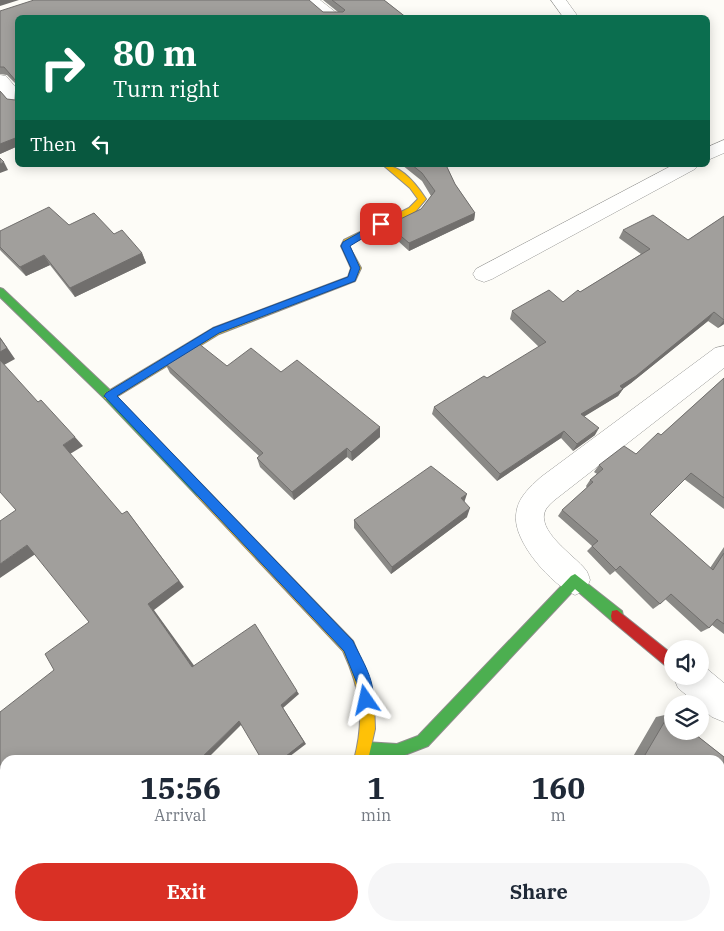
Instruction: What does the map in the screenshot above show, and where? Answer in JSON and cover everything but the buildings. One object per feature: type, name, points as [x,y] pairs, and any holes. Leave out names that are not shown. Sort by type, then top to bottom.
[{"type":"main road","points":[[109,396],[216,331],[352,279],[356,268],[345,246],[347,242],[412,210],[422,199],[413,186],[389,167]]},
{"type":"main road","points":[[0,291],[109,396],[348,646],[365,686],[365,749],[363,755]]},
{"type":"main road","points":[[365,749],[397,751],[422,741],[575,580],[664,655]]},
{"type":"street","points":[[310,0],[331,15]]},
{"type":"street","points":[[558,0],[570,15]]},
{"type":"street","points":[[0,80],[15,98]]},
{"type":"street","points":[[710,152],[721,138]]},
{"type":"street","points":[[484,274],[684,167]]},
{"type":"street","points":[[575,580],[548,553],[533,533],[530,519],[534,503],[551,486],[724,355]]},
{"type":"street","points":[[701,685],[724,705]]},
{"type":"traffic: fast","points":[[0,291],[109,396],[201,492]]},
{"type":"traffic: fast","points":[[365,749],[397,751],[423,741],[575,580],[617,616]]},
{"type":"traffic: slow","points":[[109,396],[216,331],[352,279],[356,268],[345,246],[347,242],[412,210],[422,199],[413,186],[389,167]]},
{"type":"traffic: slow","points":[[201,492],[348,646],[360,674],[367,701],[368,729],[362,755]]},
{"type":"traffic: jam","points":[[617,616],[664,655]]},
{"type":"route","points":[[366,700],[365,686],[348,646],[109,396],[216,331],[352,279],[356,273],[356,268],[345,246],[347,242],[381,224]]}]
